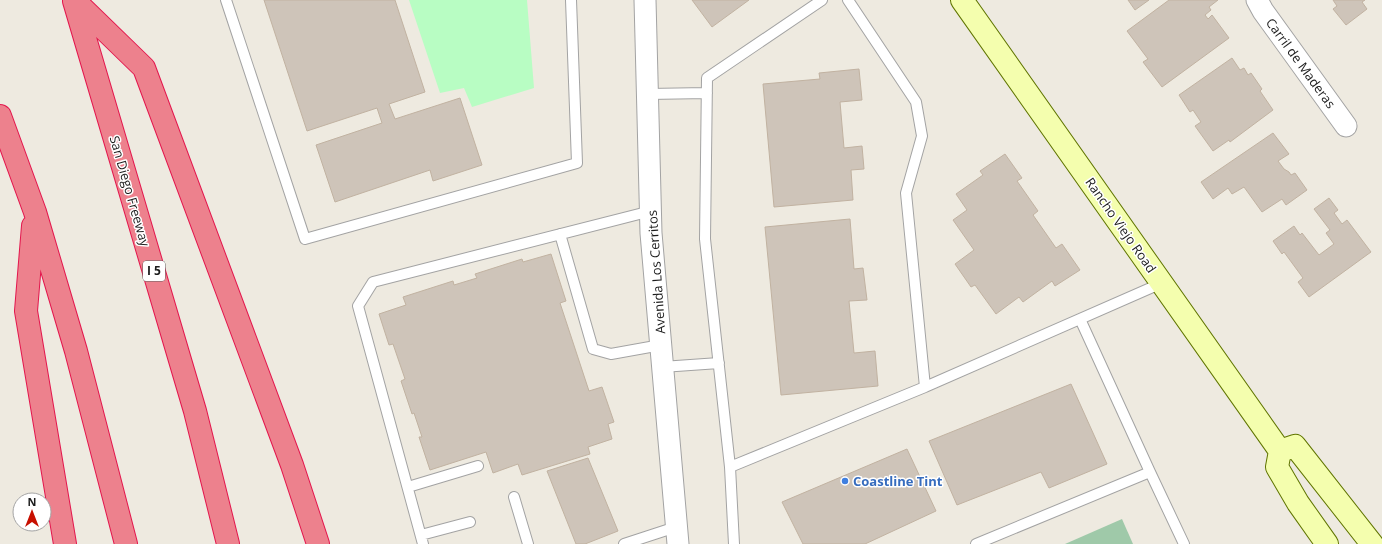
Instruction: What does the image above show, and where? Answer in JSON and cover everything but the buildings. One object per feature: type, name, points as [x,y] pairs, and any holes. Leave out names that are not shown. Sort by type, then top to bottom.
[{"type":"highway","name":"San Diego Freeway","points":[[74,0],[195,410],[228,544]]},
{"type":"highway","points":[[74,0],[144,68],[292,465],[318,544]]},
{"type":"highway","points":[[0,116],[35,212],[76,351],[126,544]]},
{"type":"highway","points":[[35,212],[26,311],[65,544]]},
{"type":"highway","points":[[212,482],[237,544]]},
{"type":"main road","name":"Rancho Viejo Road","points":[[962,0],[1280,451]]},
{"type":"main road","points":[[1327,544],[1298,503],[1276,468],[1280,451],[1295,446],[1372,544]]},
{"type":"street","name":"Avenida Los Cerritos","points":[[645,0],[651,233],[677,536]]},
{"type":"street","name":"Carril de Maderas","points":[[1258,0],[1263,11],[1346,126]]},
{"type":"lane","points":[[226,0],[305,239],[577,163],[571,0]]},
{"type":"lane","points":[[734,544],[730,468],[705,238],[707,78],[822,0]]},
{"type":"lane","points":[[848,0],[916,102],[922,136],[906,193],[925,387]]},
{"type":"lane","points":[[648,94],[707,93]]},
{"type":"lane","points":[[470,522],[422,540],[358,306],[373,282],[651,211]]},
{"type":"lane","points":[[560,234],[593,349],[611,354],[661,345]]},
{"type":"lane","points":[[730,468],[925,387],[1162,283]]},
{"type":"lane","points":[[1080,319],[1184,544]]},
{"type":"lane","points":[[662,367],[719,363]]},
{"type":"lane","points":[[408,487],[478,466]]},
{"type":"lane","points":[[976,544],[1150,472]]},
{"type":"lane","points":[[514,498],[528,544]]},
{"type":"lane","points":[[624,544],[677,536]]},
{"type":"green space","points":[[409,0],[527,0],[534,88],[472,107],[464,88],[440,93]]},
{"type":"green space","points":[[1122,519],[1133,544],[1065,544]]},
{"type":"place","name":"Coastline Tint","points":[[845,481]]}]
